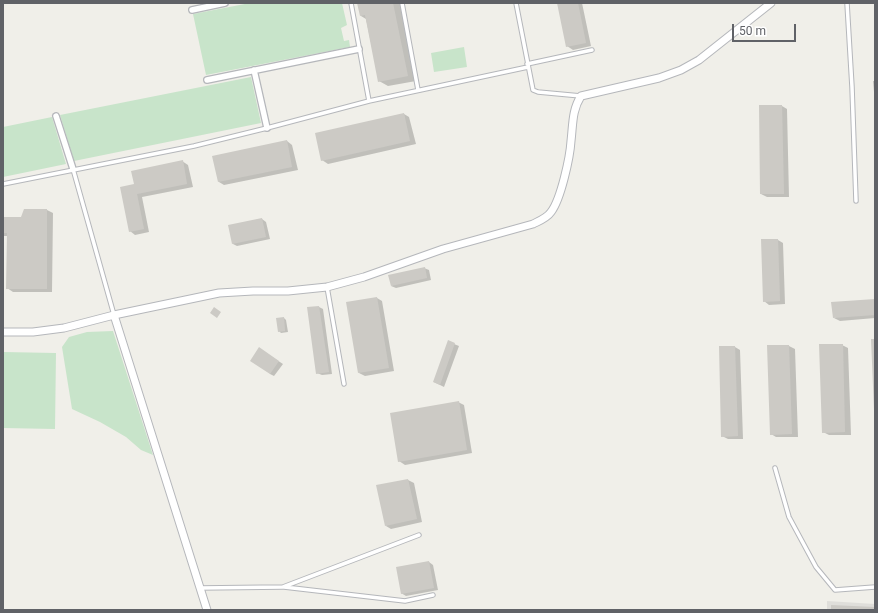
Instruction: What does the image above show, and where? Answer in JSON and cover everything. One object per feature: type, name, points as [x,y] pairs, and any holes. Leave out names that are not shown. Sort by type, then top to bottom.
[{"type":"street","points":[[192,10],[225,3]]},
{"type":"street","points":[[3,332],[33,332],[64,328],[114,315],[219,293],[288,291],[327,287],[364,277],[443,249],[533,224],[543,219],[551,212],[557,201],[570,154],[575,106],[581,96],[659,78],[681,70],[704,56],[771,3]]},
{"type":"street","points":[[207,80],[359,49]]},
{"type":"street","points":[[254,70],[267,128]]},
{"type":"street","points":[[56,116],[72,169]]},
{"type":"street","points":[[114,315],[207,610]]},
{"type":"lane","points":[[350,3],[369,101]]},
{"type":"lane","points":[[402,3],[418,90]]},
{"type":"lane","points":[[516,3],[533,90],[538,92],[581,96]]},
{"type":"lane","points":[[847,3],[856,201]]},
{"type":"lane","points":[[3,184],[72,169],[194,146],[369,101],[592,50]]},
{"type":"lane","points":[[72,169],[114,315]]},
{"type":"lane","points":[[327,287],[344,384]]},
{"type":"lane","points":[[775,468],[789,517],[816,567],[835,590],[875,587]]},
{"type":"lane","points":[[283,587],[419,535]]},
{"type":"lane","points":[[200,588],[283,587],[405,601],[433,595]]},
{"type":"shaded area","points":[[827,601],[875,604],[875,610],[827,610]]},
{"type":"green space","points":[[250,3],[342,3],[347,25],[341,28],[344,41],[349,40],[350,47],[206,75],[193,14]]},
{"type":"green space","points":[[464,47],[467,67],[434,72],[431,53]]},
{"type":"green space","points":[[251,77],[261,123],[74,161],[60,115]]},
{"type":"green space","points":[[52,117],[66,164],[3,177],[3,127]]},
{"type":"green space","points":[[113,331],[153,455],[141,450],[126,437],[100,422],[72,409],[62,347],[69,337],[87,332]]},
{"type":"green space","points":[[3,352],[56,353],[55,429],[3,428]]},
{"type":"building","points":[[357,3],[393,3],[408,76],[378,82],[365,15],[360,16]]},
{"type":"building","points":[[557,3],[578,3],[586,43],[566,47]]},
{"type":"building","points":[[759,105],[782,105],[784,194],[760,194]]},
{"type":"building","points":[[404,113],[410,141],[321,161],[315,133]]},
{"type":"building","points":[[287,140],[292,167],[218,182],[212,156]]},
{"type":"building","points":[[183,160],[187,184],[137,194],[144,229],[129,232],[120,187],[134,184],[131,171]]},
{"type":"building","points":[[24,209],[47,209],[47,289],[6,289],[7,233],[3,233],[3,217],[21,217]]},
{"type":"building","points":[[262,218],[266,237],[232,244],[228,225]]},
{"type":"building","points":[[761,239],[778,239],[780,301],[763,302]]},
{"type":"building","points":[[425,267],[427,278],[391,286],[388,275]]},
{"type":"building","points":[[377,297],[389,368],[358,373],[346,302]]},
{"type":"building","points":[[875,299],[875,315],[833,318],[831,302]]},
{"type":"building","points":[[319,306],[329,372],[316,374],[307,307]]},
{"type":"building","points":[[214,307],[221,312],[217,318],[210,313]]},
{"type":"building","points":[[284,317],[285,331],[278,332],[276,318]]},
{"type":"building","points":[[871,339],[875,339],[874,410]]},
{"type":"building","points":[[448,340],[455,343],[440,385],[433,382]]},
{"type":"building","points":[[819,344],[843,344],[845,432],[822,433]]},
{"type":"building","points":[[767,345],[789,345],[792,434],[770,435]]},
{"type":"building","points":[[719,346],[735,346],[738,436],[721,437]]},
{"type":"building","points":[[259,347],[279,361],[270,374],[250,361]]},
{"type":"building","points":[[459,401],[467,450],[398,462],[390,413]]},
{"type":"building","points":[[408,479],[417,519],[385,526],[376,485]]},
{"type":"building","points":[[429,561],[434,588],[401,594],[396,567]]},
{"type":"building","points":[[831,605],[875,607],[875,610],[831,610]]}]
